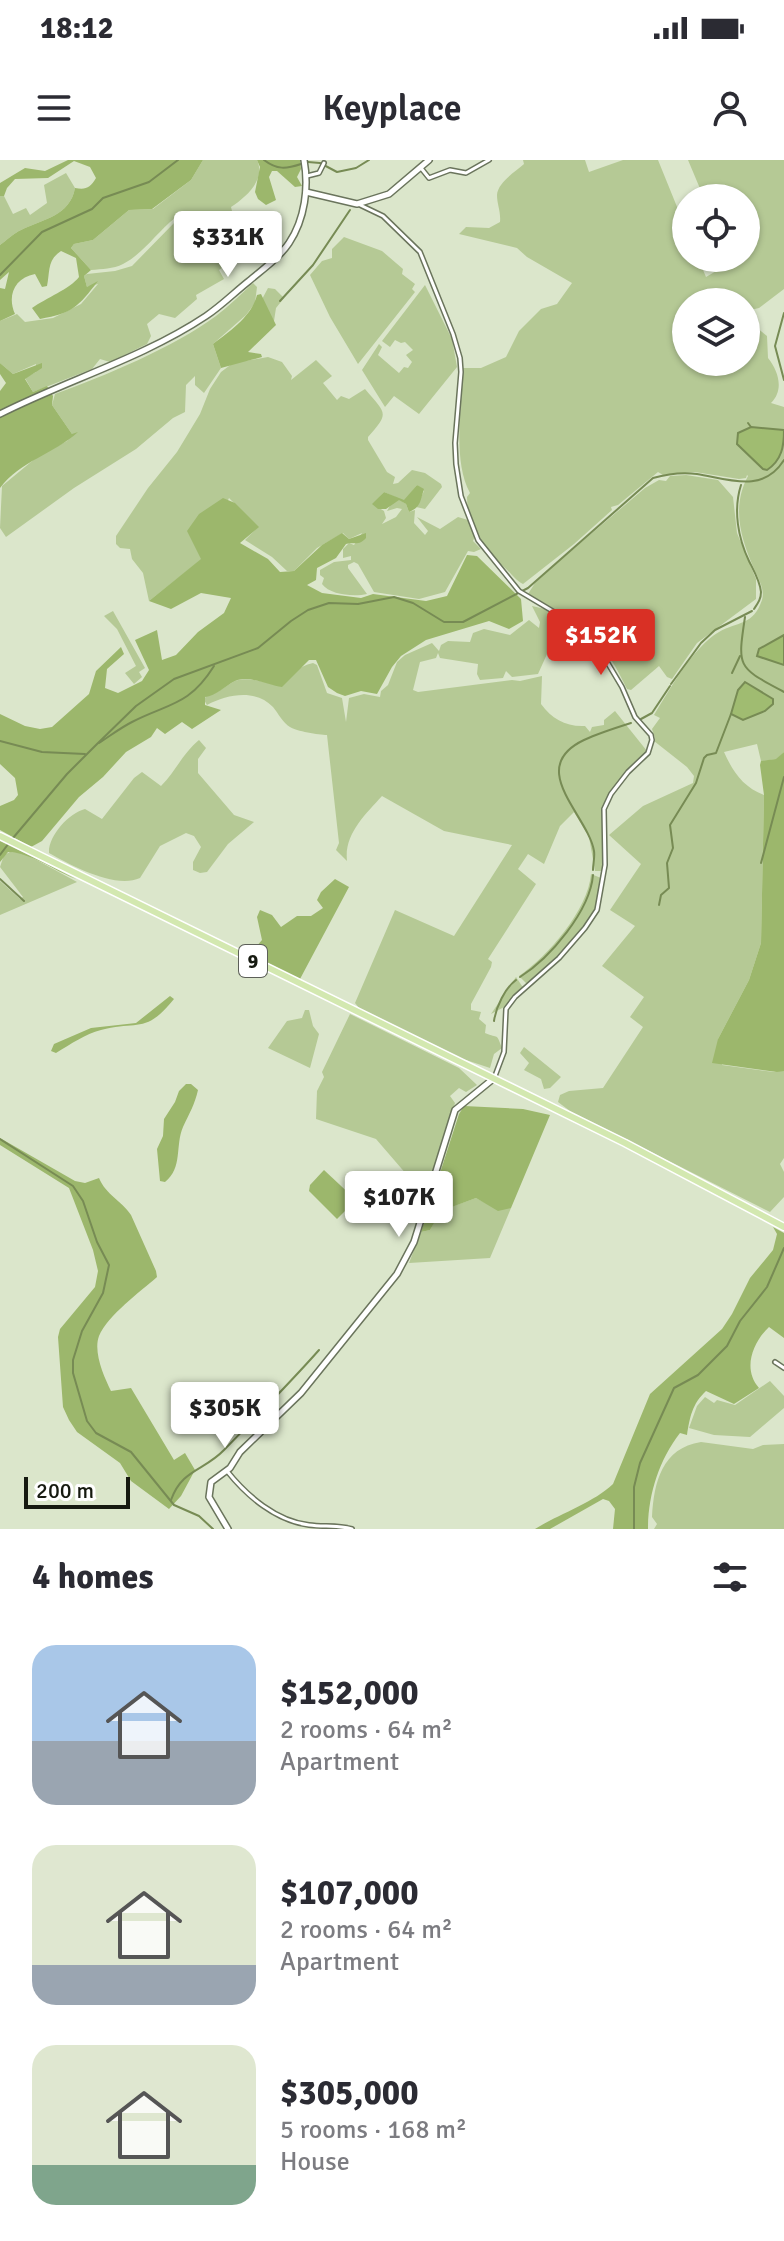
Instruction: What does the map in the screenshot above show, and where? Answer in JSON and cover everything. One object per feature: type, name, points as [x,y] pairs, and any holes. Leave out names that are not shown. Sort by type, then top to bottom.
[{"type":"main road","name":"9","points":[[0,836],[648,1155],[784,1227]]},
{"type":"street","points":[[0,414],[37,394],[117,362],[208,314],[280,255],[301,216],[307,176],[304,160]]},
{"type":"street","points":[[357,204],[389,194],[429,160]]},
{"type":"street","points":[[421,168],[429,178],[450,170],[466,173],[489,160]]},
{"type":"street","points":[[307,176],[319,173],[323,165]]},
{"type":"street","points":[[228,1529],[213,1507],[209,1492],[213,1479],[227,1471],[240,1452],[301,1393],[397,1274],[414,1242],[455,1110],[493,1079],[504,1052],[506,1009],[515,997],[559,958],[597,910],[605,865],[604,809],[628,772],[648,753],[652,740],[635,717],[622,687],[594,640],[571,622],[519,591],[484,550],[470,521],[459,487],[455,443],[460,358],[420,252],[383,216],[357,204],[306,192]]},
{"type":"street","points":[[775,1362],[784,1368]]},
{"type":"street","points":[[227,1471],[251,1496],[288,1519],[352,1529]]},
{"type":"shaded area","points":[[68,160],[203,160],[191,180],[152,209],[129,210],[93,240],[74,244],[71,248],[91,270],[84,276],[87,287],[98,281],[74,308],[40,319],[32,308],[79,277],[76,258],[61,251],[51,262],[47,286],[42,287],[35,274],[22,279],[12,294],[15,314],[0,321],[0,288],[5,289],[9,272],[0,280],[0,245],[18,231],[62,211],[75,188],[87,188],[96,178],[90,167],[74,161],[48,178],[15,179],[4,196],[0,196],[0,183],[25,168],[45,171]]},
{"type":"shaded area","points":[[203,160],[257,160],[257,181],[231,207],[235,223],[243,233],[235,240],[224,227],[208,217],[192,213],[175,218],[137,254],[115,267],[91,270],[71,248],[74,244],[93,240],[129,210],[153,209],[191,180]]},
{"type":"shaded area","points":[[257,160],[300,160],[301,169],[297,177],[302,186],[295,187],[277,171],[272,171],[269,177],[276,200],[266,205],[255,192],[260,167]]},
{"type":"shaded area","points":[[523,160],[585,160],[589,172],[623,160],[658,160],[672,194],[672,272],[704,272],[706,277],[715,272],[760,272],[760,184],[698,184],[688,160],[784,160],[784,289],[760,307],[760,288],[672,288],[672,376],[760,376],[760,330],[767,336],[768,358],[775,369],[779,387],[771,403],[784,407],[784,752],[777,759],[761,761],[757,744],[724,752],[740,778],[764,795],[761,943],[749,980],[718,1039],[722,1065],[774,1072],[784,1070],[784,1158],[780,1164],[784,1172],[784,1197],[770,1212],[570,1111],[558,1102],[560,1095],[569,1091],[603,1088],[643,1027],[630,1017],[644,997],[602,966],[635,926],[610,910],[641,864],[609,835],[643,806],[693,783],[694,776],[687,767],[654,741],[652,729],[660,718],[654,715],[700,648],[719,632],[749,619],[758,608],[763,593],[740,524],[740,500],[747,475],[739,479],[695,472],[663,475],[658,472],[618,505],[611,507],[612,510],[574,544],[523,584],[497,560],[478,536],[470,517],[467,497],[470,493],[461,465],[463,368],[481,368],[506,357],[519,331],[541,309],[557,304],[572,283],[517,248],[459,234],[466,227],[489,228],[500,222],[498,190],[524,164]]},
{"type":"shaded area","points":[[66,173],[75,188],[68,205],[62,211],[18,231],[0,245],[0,196],[4,196],[13,214],[26,208],[30,215],[47,203],[44,185]]},
{"type":"shaded area","points":[[196,218],[228,236],[237,256],[219,270],[224,279],[196,295],[197,299],[175,318],[159,314],[147,324],[151,336],[147,344],[110,362],[100,359],[92,369],[33,392],[25,378],[36,372],[36,364],[13,374],[0,363],[0,321],[17,314],[25,322],[53,318],[81,304],[98,284],[87,287],[84,276],[132,266],[174,223]]},
{"type":"shaded area","points":[[344,237],[382,251],[415,284],[412,289],[415,292],[358,364],[310,275],[322,261],[332,258],[332,249]]},
{"type":"shaded area","points":[[253,283],[257,287],[255,303],[213,344],[221,368],[204,393],[195,385],[195,376],[186,385],[185,412],[6,537],[0,528],[2,486],[37,457],[67,441],[72,434],[52,405],[55,394],[117,370],[180,339],[216,316]]},
{"type":"shaded area","points":[[425,285],[452,339],[457,367],[419,414],[394,396],[385,407],[362,370],[379,344],[382,347],[378,355],[399,373],[404,367],[408,368],[412,362],[406,355],[413,350],[405,342],[395,340],[390,347],[382,341]]},
{"type":"shaded area","points":[[268,288],[275,289],[284,298],[276,308],[274,321],[262,328],[260,303]]},
{"type":"shaded area","points":[[261,294],[276,325],[248,352],[261,354],[262,357],[221,368],[213,344],[239,323],[257,295]]},
{"type":"shaded area","points":[[268,357],[282,362],[292,376],[291,380],[316,360],[332,376],[323,383],[337,400],[341,396],[349,399],[365,389],[383,413],[368,440],[387,472],[395,477],[393,484],[412,470],[425,473],[441,484],[442,487],[425,509],[416,507],[424,491],[417,485],[405,500],[400,500],[409,512],[415,510],[414,523],[425,535],[428,531],[417,517],[440,529],[458,517],[468,520],[475,536],[473,541],[481,549],[468,551],[445,592],[419,599],[374,592],[354,562],[348,568],[367,594],[349,595],[331,591],[322,584],[324,578],[320,570],[334,562],[351,560],[351,556],[343,558],[343,549],[349,543],[354,545],[362,533],[349,539],[343,533],[317,548],[294,571],[287,571],[245,540],[258,527],[229,498],[202,559],[149,601],[143,573],[132,559],[130,549],[120,548],[116,544],[116,536],[177,452],[221,372],[233,363]],"holes":[[[384,492],[395,497],[387,511],[402,509],[396,517],[382,524],[386,518],[384,511],[373,504]]]},
{"type":"shaded area","points":[[0,363],[13,374],[42,363],[42,368],[25,379],[33,392],[47,386],[53,396],[52,405],[72,434],[78,432],[17,471],[0,488],[0,391],[6,383],[0,374]]},
{"type":"shaded area","points":[[751,427],[784,430],[781,452],[767,470],[737,444],[738,433]]},
{"type":"shaded area","points":[[670,476],[718,480],[733,497],[737,533],[756,579],[756,599],[697,643],[672,679],[659,666],[631,690],[627,689],[607,653],[591,634],[567,613],[528,594],[535,583],[558,562],[645,488],[659,480],[666,481]]},
{"type":"shaded area","points":[[417,485],[424,489],[422,497],[418,506],[409,512],[406,504],[399,500],[386,509],[378,509],[372,504],[384,492],[404,500]]},
{"type":"shaded area","points":[[223,498],[235,503],[259,527],[240,543],[268,559],[280,572],[294,571],[322,545],[342,533],[349,539],[366,533],[364,540],[346,544],[336,558],[317,568],[316,580],[307,585],[322,593],[361,598],[373,594],[426,601],[447,596],[467,555],[477,556],[521,599],[523,621],[509,629],[489,621],[426,640],[401,656],[377,694],[361,691],[345,696],[337,693],[328,687],[316,660],[309,660],[282,687],[240,679],[205,697],[205,705],[221,710],[192,729],[182,722],[165,734],[157,728],[151,737],[126,752],[79,797],[42,841],[31,847],[0,830],[0,806],[18,795],[15,778],[0,764],[0,714],[25,726],[40,729],[52,727],[89,694],[96,671],[121,647],[124,654],[107,669],[105,688],[118,693],[142,681],[149,670],[135,640],[157,630],[162,660],[176,655],[198,632],[224,613],[231,598],[201,593],[171,609],[149,601],[201,559],[187,531],[199,514]]},
{"type":"shaded area","points":[[532,606],[545,609],[553,616],[552,643],[538,674],[512,677],[506,671],[503,678],[480,680],[478,664],[440,658],[438,653],[436,658],[420,662],[413,690],[418,692],[520,681],[542,676],[541,704],[555,718],[585,726],[590,732],[592,727],[604,725],[604,720],[615,711],[647,751],[624,775],[603,807],[602,871],[595,871],[589,837],[574,812],[560,826],[544,864],[528,854],[518,869],[536,884],[488,959],[492,962],[491,967],[471,1004],[471,1010],[481,1012],[479,1019],[486,1025],[485,1033],[496,1037],[502,1048],[494,1054],[490,1068],[457,1057],[359,1008],[355,1003],[395,910],[454,936],[512,845],[444,831],[382,796],[352,834],[347,861],[336,850],[339,843],[327,735],[290,727],[273,707],[258,698],[233,696],[207,705],[204,700],[206,696],[239,680],[274,685],[297,669],[313,663],[317,665],[327,693],[342,698],[346,722],[349,698],[364,694],[380,697],[397,662],[405,655],[432,643],[439,651],[441,645],[448,641],[470,642],[473,633],[484,629],[510,635],[529,620],[539,628],[540,622]]},
{"type":"shaded area","points":[[113,611],[145,668],[139,672],[142,677],[134,684],[125,673],[136,666],[117,629],[104,616]]},
{"type":"shaded area","points":[[784,635],[784,665],[757,656],[759,649]]},
{"type":"shaded area","points":[[745,682],[773,699],[773,704],[765,711],[743,720],[731,714],[738,690]]},
{"type":"shaded area","points":[[199,740],[206,748],[198,759],[198,773],[234,815],[254,822],[228,844],[207,872],[193,870],[193,862],[201,847],[194,836],[186,833],[160,846],[140,878],[130,881],[94,874],[49,853],[56,833],[72,815],[85,809],[102,819],[142,772],[161,786]]},
{"type":"shaded area","points":[[784,752],[784,1071],[777,1072],[712,1063],[718,1039],[749,980],[761,943],[764,795],[760,765],[761,761],[776,759]]},
{"type":"shaded area","points":[[0,840],[76,879],[17,853],[8,852],[0,862]]},
{"type":"shaded area","points":[[24,853],[77,882],[0,915],[0,881],[20,899],[23,897],[0,867],[4,855]]},
{"type":"shaded area","points":[[591,874],[601,878],[597,908],[559,955],[528,985],[519,976],[542,957],[575,917]]},
{"type":"shaded area","points":[[335,879],[349,887],[300,979],[249,955],[262,940],[257,917],[260,910],[272,915],[281,927],[297,916],[311,916],[323,908],[317,900]]},
{"type":"shaded area","points":[[516,977],[524,989],[506,1006],[491,1014]]},
{"type":"shaded area","points":[[170,996],[174,999],[148,1022],[95,1032],[56,1053],[51,1051],[54,1044],[91,1028],[136,1023]]},
{"type":"shaded area","points":[[305,1010],[309,1010],[313,1026],[319,1034],[310,1068],[268,1048],[287,1021],[302,1018]]},
{"type":"shaded area","points":[[350,1014],[459,1068],[477,1085],[466,1092],[459,1088],[450,1096],[455,1103],[426,1197],[376,1139],[316,1119],[317,1091],[324,1077],[322,1072]]},
{"type":"shaded area","points":[[524,1047],[561,1077],[550,1088],[544,1089],[541,1079],[524,1070],[529,1063],[520,1053]]},
{"type":"shaded area","points":[[186,1084],[198,1090],[197,1095],[181,1134],[174,1170],[165,1182],[160,1181],[157,1149],[163,1136],[164,1119]]},
{"type":"shaded area","points":[[464,1106],[523,1109],[550,1115],[511,1208],[498,1211],[476,1198],[441,1211],[430,1230],[421,1232],[459,1114]]},
{"type":"shaded area","points":[[0,1138],[75,1181],[85,1183],[99,1178],[131,1215],[157,1277],[103,1328],[99,1336],[98,1357],[111,1391],[131,1388],[174,1460],[185,1453],[195,1470],[181,1496],[169,1509],[131,1481],[120,1463],[77,1432],[63,1407],[60,1329],[95,1287],[98,1271],[69,1188],[0,1145]]},
{"type":"shaded area","points":[[324,1170],[356,1200],[337,1219],[309,1191],[310,1185]]},
{"type":"shaded area","points":[[476,1198],[495,1208],[511,1208],[490,1258],[409,1263],[421,1232],[430,1230],[440,1211]]},
{"type":"shaded area","points":[[773,1227],[784,1233],[784,1338],[769,1327],[754,1348],[751,1373],[759,1388],[734,1404],[706,1391],[698,1401],[687,1435],[680,1433],[661,1466],[650,1503],[648,1529],[613,1529],[615,1509],[603,1499],[550,1529],[535,1529],[596,1497],[613,1484],[650,1394],[722,1329],[750,1278],[773,1250],[777,1234]]},
{"type":"shaded area","points":[[770,1381],[784,1396],[784,1408],[750,1437],[714,1435],[689,1428],[697,1406],[705,1397],[714,1403],[717,1400],[735,1405]]},
{"type":"shaded area","points":[[701,1442],[753,1449],[784,1444],[784,1529],[654,1529],[657,1524],[652,1517],[653,1504],[663,1469],[677,1451]]},
{"type":"waterway","points":[[0,275],[42,232],[92,209],[103,198],[149,182],[178,160]]},
{"type":"waterway","points":[[264,160],[282,168],[301,164]]},
{"type":"waterway","points":[[308,162],[320,163],[337,172],[356,168],[369,160]]},
{"type":"waterway","points":[[280,301],[313,265],[350,210]]},
{"type":"waterway","points":[[784,313],[775,346],[784,380]]},
{"type":"waterway","points":[[748,423],[751,427]]},
{"type":"waterway","points":[[13,838],[67,774],[136,706],[174,679],[258,648],[308,610],[329,603],[358,604],[394,597],[413,603],[444,622],[463,622],[528,588],[653,478],[686,473],[733,481],[755,481],[776,471],[784,460]]},
{"type":"waterway","points":[[741,485],[737,504],[740,533],[761,592],[754,609]]},
{"type":"waterway","points":[[671,684],[701,643],[715,630],[752,611]]},
{"type":"waterway","points":[[745,617],[741,647],[744,665],[757,677],[784,692]]},
{"type":"waterway","points":[[732,673],[740,656]]},
{"type":"waterway","points":[[99,743],[128,724],[187,696],[214,666]]},
{"type":"waterway","points":[[641,719],[652,713],[670,686]]},
{"type":"waterway","points":[[659,905],[661,895],[669,888],[667,863],[673,848],[670,825],[696,783],[704,758],[716,753],[731,714]]},
{"type":"waterway","points":[[593,870],[594,851],[565,792],[560,778],[560,764],[567,751],[584,740],[631,723]]},
{"type":"waterway","points":[[0,741],[42,752],[85,754]]},
{"type":"waterway","points":[[761,863],[784,777]]},
{"type":"waterway","points":[[0,855],[9,843]]},
{"type":"waterway","points":[[520,977],[544,958],[567,932],[585,903],[593,875]]},
{"type":"waterway","points":[[0,879],[24,901]]},
{"type":"waterway","points":[[494,1021],[502,998],[516,980]]},
{"type":"waterway","points":[[0,1139],[73,1186],[83,1201],[97,1242],[109,1265],[103,1293],[82,1331],[73,1360],[73,1373],[87,1421],[96,1433],[131,1452],[174,1505],[199,1516],[213,1529]]},
{"type":"waterway","points":[[634,1529],[634,1487],[640,1463],[674,1388],[698,1375],[727,1346],[740,1321],[767,1287],[784,1248]]},
{"type":"waterway","points":[[171,1500],[181,1482],[224,1450],[319,1350]]}]
